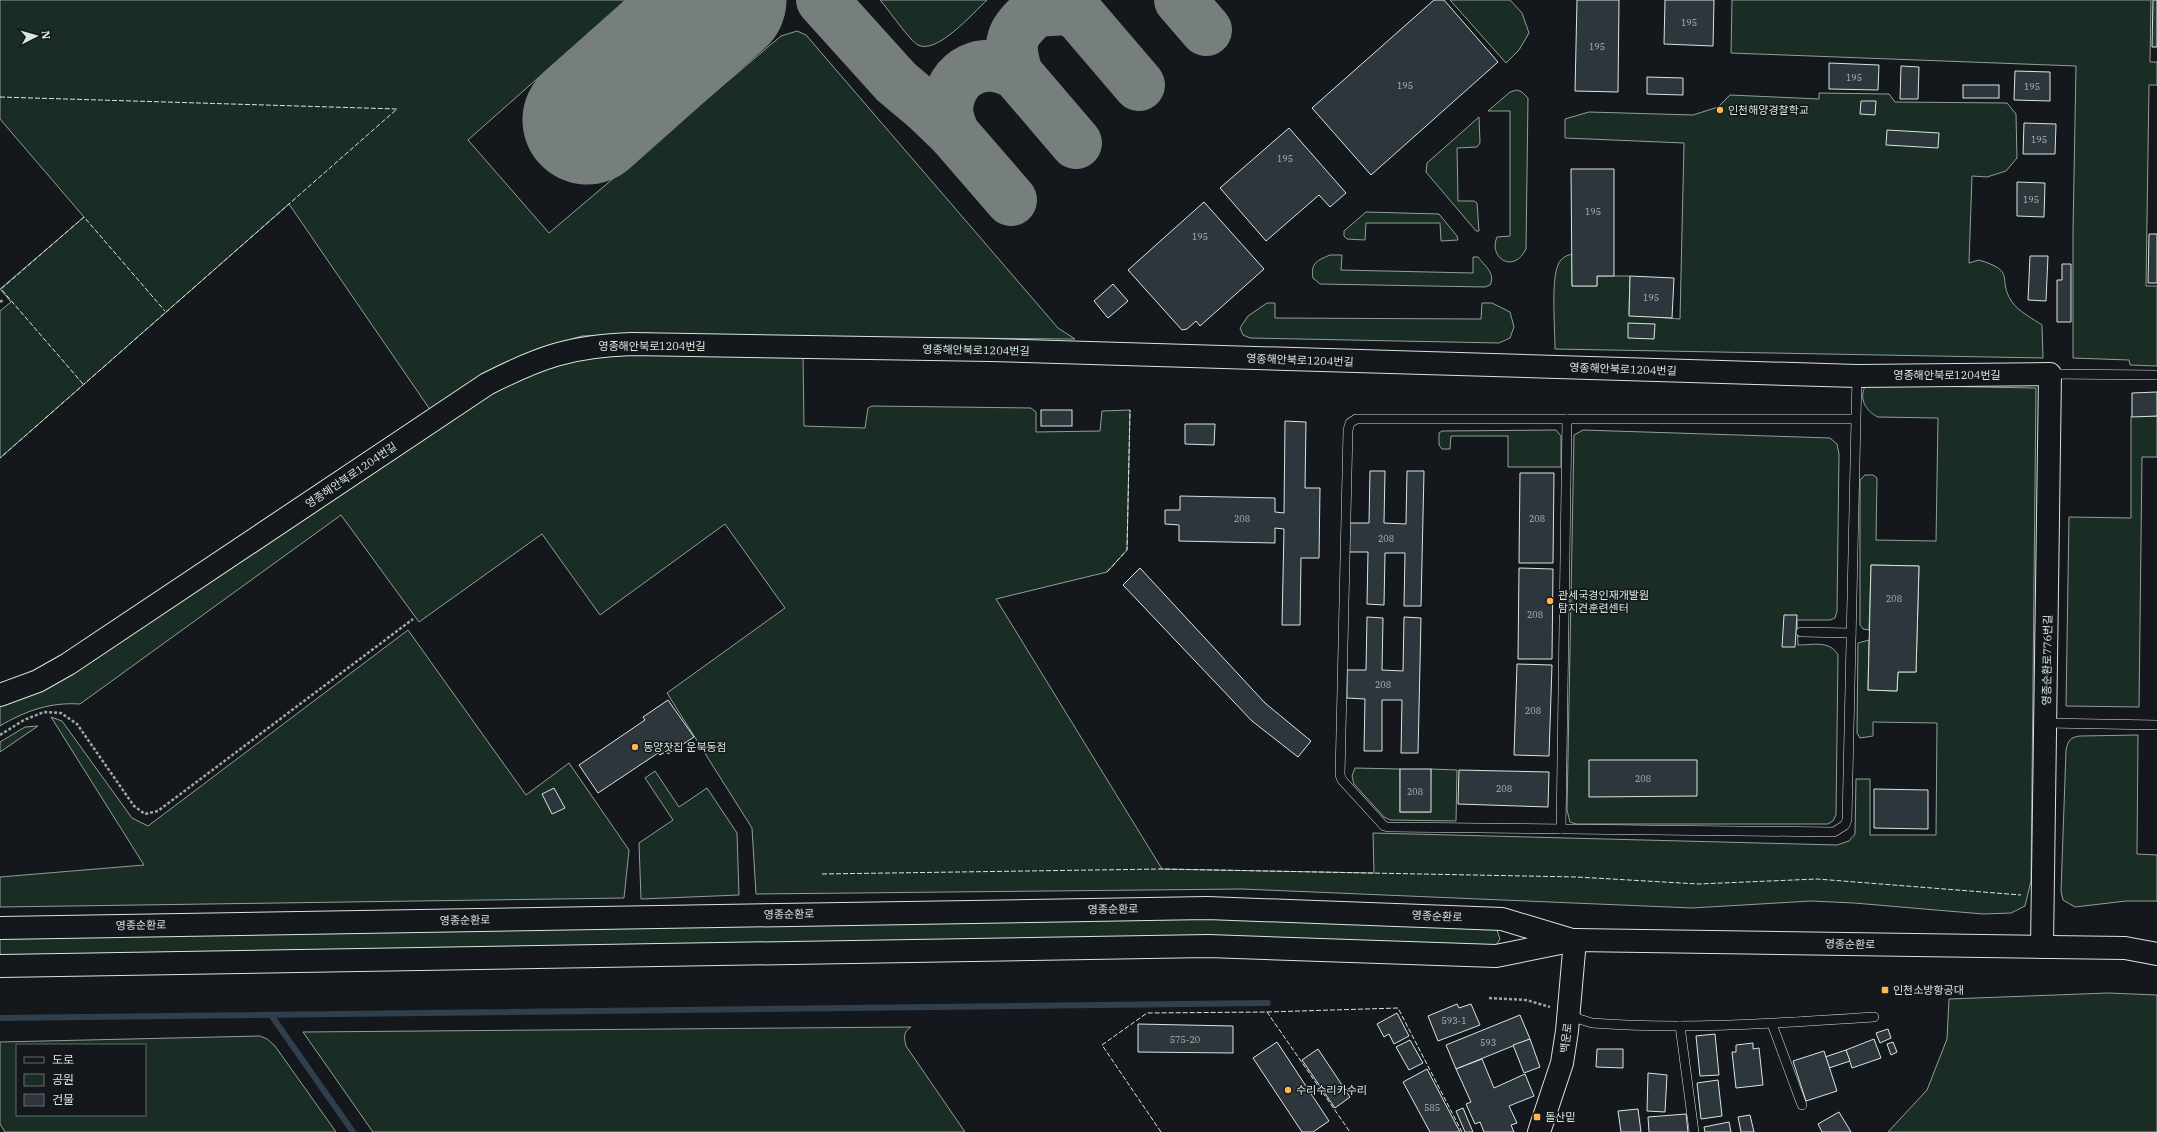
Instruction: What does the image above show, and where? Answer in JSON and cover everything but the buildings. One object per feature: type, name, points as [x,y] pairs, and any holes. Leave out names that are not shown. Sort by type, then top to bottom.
[{"type":"main road","name":"영종해안북로1204번길","points":[[0,695],[38,681],[68,664],[487,384],[537,360],[574,349],[632,344],[991,350],[1857,376],[2050,374]]},
{"type":"main road","name":"영종순환로776번길","points":[[2042,947],[2050,374]]},
{"type":"main road","name":"영종순환로","points":[[0,928],[1207,908],[1502,919],[1575,940]]},
{"type":"main road","name":"영종순환로","points":[[0,966],[1208,946],[1496,956],[1575,940],[2125,948],[2157,954]]},
{"type":"main road","name":"백운로","points":[[1539,1132],[1562,1063],[1575,940]]},
{"type":"main road","name":"영종순환로","points":[[2125,948],[2157,942]]},
{"type":"lane","points":[[2050,374],[2157,376]]},
{"type":"lane","points":[[1856,419],[1356,419],[1350,423],[1348,430],[1340,775],[1384,826],[1388,827],[1834,832],[1841,829],[1847,820],[1857,376]]},
{"type":"lane","points":[[1561,829],[1567,419]]},
{"type":"lane","points":[[1801,632],[1851,633]]},
{"type":"lane","points":[[2046,723],[2157,725]]},
{"type":"lane","points":[[1568,1012],[1579,1019],[1592,1023],[1680,1026],[1772,1024],[1874,1017]]},
{"type":"lane","points":[[1772,1024],[1802,1105]]},
{"type":"lane","points":[[1680,1026],[1694,1132]]},
{"type":"path","points":[[0,735],[24,720],[44,712],[61,713],[77,724],[134,806],[145,814],[158,811],[413,619]]},
{"type":"path","points":[[1489,998],[1526,1000],[1568,1012]]},
{"type":"green space","points":[[0,0],[626,0],[468,140],[549,233],[781,36],[797,31],[806,35],[1058,328],[1075,339],[688,336],[647,333],[582,336],[537,349],[495,369],[431,411],[289,204],[0,458],[0,311],[11,302],[0,289],[84,217],[0,119]]},
{"type":"green space","points":[[880,0],[987,0],[955,31],[935,44],[926,46],[918,45],[914,42]]},
{"type":"green space","points":[[1450,0],[1510,0],[1522,13],[1529,33],[1519,50],[1506,63]]},
{"type":"green space","points":[[1732,0],[2151,0],[2150,62],[2157,62],[2157,85],[2149,85],[2146,286],[2157,286],[2157,366],[2130,365],[2129,360],[2073,358],[2073,231],[2076,66],[1731,53]]},
{"type":"green space","points":[[1517,90],[1522,92],[1528,98],[1526,249],[1521,257],[1515,261],[1509,262],[1503,260],[1499,256],[1496,251],[1495,244],[1497,237],[1510,236],[1510,111],[1488,111],[1510,92]]},
{"type":"green space","points":[[1819,93],[1889,94],[1895,102],[2007,103],[2016,114],[2017,158],[2006,171],[1987,177],[1972,176],[1969,263],[1979,260],[1991,264],[2002,272],[2008,294],[2012,302],[2022,312],[2042,325],[2043,358],[1555,349],[1554,293],[1556,272],[1562,259],[1572,254],[1572,286],[1597,286],[1597,276],[1630,276],[1629,315],[1680,319],[1684,143],[1565,138],[1565,119],[1589,112],[1693,115],[1718,107],[1730,95],[1819,99]]},
{"type":"green space","points":[[1479,117],[1480,143],[1477,147],[1457,148],[1458,201],[1474,201],[1477,203],[1479,231],[1476,231],[1426,172],[1427,163]]},
{"type":"green space","points":[[1366,212],[1439,214],[1457,236],[1458,240],[1441,241],[1440,223],[1366,223],[1365,240],[1347,239],[1344,236],[1344,231]]},
{"type":"green space","points":[[1330,255],[1342,255],[1341,270],[1473,273],[1473,257],[1478,257],[1489,270],[1492,277],[1490,285],[1485,287],[1320,284],[1313,278],[1312,273],[1314,265]]},
{"type":"green space","points":[[1267,303],[1275,303],[1275,318],[1481,319],[1482,303],[1492,303],[1510,312],[1514,327],[1510,338],[1499,343],[1250,338],[1243,335],[1240,328],[1248,316]]},
{"type":"green space","points":[[597,353],[803,357],[804,426],[865,428],[868,408],[872,406],[1031,408],[1036,412],[1036,432],[1100,431],[1102,411],[1130,410],[1127,550],[1107,572],[996,599],[1162,869],[1374,873],[1373,833],[1837,845],[1849,841],[1855,834],[1856,779],[1870,779],[1870,835],[1936,835],[1937,723],[1873,722],[1873,736],[1860,738],[1857,733],[1858,643],[1869,640],[1868,690],[1897,691],[1898,672],[1916,672],[1919,566],[1871,565],[1869,630],[1863,629],[1860,625],[1860,480],[1865,475],[1873,475],[1877,478],[1876,540],[1936,541],[1938,418],[1878,417],[1866,407],[1863,394],[1866,385],[2036,388],[2031,881],[2025,906],[2011,913],[1983,914],[1854,903],[1811,901],[1692,908],[1242,889],[756,894],[752,828],[667,693],[785,608],[725,524],[600,615],[542,534],[419,622],[341,515],[80,704],[58,704],[48,706],[28,712],[0,726],[0,705],[483,395],[521,375]]},
{"type":"green space","points":[[2131,416],[2157,416],[2157,457],[2142,457],[2139,707],[2066,706],[2069,517],[2131,518]]},
{"type":"green space","points":[[1556,430],[1561,436],[1561,467],[1508,467],[1508,436],[1451,436],[1450,449],[1442,449],[1439,445],[1439,433],[1442,431]]},
{"type":"green space","points":[[1583,430],[1830,438],[1837,444],[1839,454],[1837,611],[1835,618],[1830,620],[1797,620],[1798,645],[1826,645],[1835,650],[1838,655],[1836,815],[1833,821],[1828,824],[1576,824],[1570,822],[1567,810],[1574,435]]},
{"type":"green space","points":[[408,630],[526,795],[569,763],[629,850],[624,898],[0,907],[0,877],[144,865],[51,717],[62,721],[132,818],[148,826]]},
{"type":"green space","points":[[38,726],[0,752],[0,742],[25,727]]},
{"type":"green space","points":[[2138,735],[2137,854],[2157,855],[2157,901],[2126,901],[2075,907],[2063,900],[2061,891],[2066,750],[2068,744],[2072,738],[2080,736]]},
{"type":"green space","points":[[1355,768],[1400,769],[1400,812],[1430,812],[1431,769],[1457,770],[1456,821],[1390,820],[1384,817],[1354,784],[1352,776]]},
{"type":"green space","points":[[655,771],[679,807],[707,788],[737,833],[739,895],[641,899],[639,843],[673,820],[645,778]]},
{"type":"green space","points":[[1188,917],[1490,927],[1497,930],[1500,939],[1497,944],[1491,946],[0,958],[0,937]]},
{"type":"green space","points":[[2108,993],[2157,995],[2157,1132],[1888,1132],[1927,1090],[1947,1039],[1949,999]]},
{"type":"green space","points":[[911,1027],[905,1035],[906,1046],[965,1132],[373,1132],[303,1032]]},
{"type":"green space","points":[[260,1036],[267,1039],[275,1046],[336,1132],[5,1132],[0,1124],[0,1042]]},
{"type":"waterway","points":[[0,1018],[1268,1003]]},
{"type":"waterway","points":[[271,1015],[353,1132]]},
{"type":"taxiway","points":[[822,0],[896,82],[928,109],[953,133],[1011,200]]},
{"type":"taxiway","points":[[1180,0],[1206,30]]},
{"type":"taxiway","points":[[1017,74],[1012,53],[1013,38],[1016,32],[1035,11],[1067,9],[1080,16],[1139,85]]},
{"type":"taxiway","points":[[953,133],[948,118],[947,109],[955,84],[962,76],[971,70],[982,66],[993,66],[1005,68],[1017,74],[1076,143]]},
{"type":"runway","points":[[587,120],[722,0]]},
{"type":"fence","points":[[0,97],[397,109],[0,458]]},
{"type":"fence","points":[[83,384],[1,289],[84,217],[165,311]]},
{"type":"fence","points":[[1107,572],[1127,550],[1130,410]]},
{"type":"fence","points":[[822,874],[1162,869],[1577,877],[1698,884],[1817,879],[2021,895]]},
{"type":"fence","points":[[1267,1012],[1398,1008],[1462,1132]]},
{"type":"fence","points":[[1161,1132],[1102,1045],[1147,1013],[1267,1012],[1350,1132]]},
{"type":"place","name":"인천해양경찰학교","points":[[1720,110]]},
{"type":"place","name":"관세국경인재개발원 탐지견훈련센터","points":[[1550,601]]},
{"type":"place","name":"동양찻집 운북동점","points":[[635,747]]},
{"type":"place","name":"인천소방항공대","points":[[1885,990]]},
{"type":"place","name":"수리수리카수리","points":[[1288,1090]]},
{"type":"place","name":"돌산밑","points":[[1537,1117]]}]
